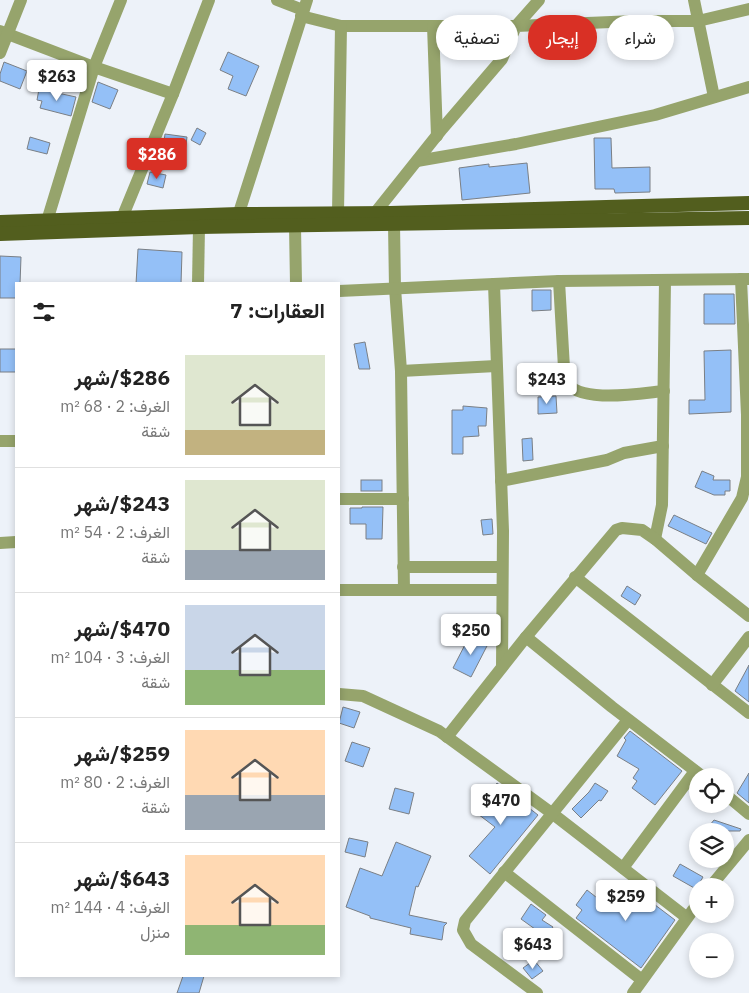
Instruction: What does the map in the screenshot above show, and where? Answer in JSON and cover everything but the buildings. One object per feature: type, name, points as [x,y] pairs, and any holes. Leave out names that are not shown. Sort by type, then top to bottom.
[{"type":"main road","points":[[0,222],[44,226],[236,220],[338,214],[749,203]]},
{"type":"main road","points":[[118,224],[199,227],[236,220],[295,226],[749,218]]},
{"type":"main road","points":[[0,234],[44,226]]},
{"type":"street","points":[[0,53],[4,32],[22,0]]},
{"type":"street","points":[[44,226],[94,67],[121,0]]},
{"type":"street","points":[[118,224],[173,94],[209,0]]},
{"type":"street","points":[[277,0],[304,8],[341,26],[433,26],[437,136]]},
{"type":"street","points":[[518,24],[539,0]]},
{"type":"street","points":[[694,0],[714,97]]},
{"type":"street","points":[[236,220],[304,8]]},
{"type":"street","points":[[518,26],[635,21],[698,21],[749,9]]},
{"type":"street","points":[[338,214],[341,26]]},
{"type":"street","points":[[4,32],[94,67],[173,94]]},
{"type":"street","points":[[375,213],[501,60]]},
{"type":"street","points":[[417,161],[516,144],[654,115],[749,87]]},
{"type":"street","points":[[394,224],[395,288],[401,371],[404,590]]},
{"type":"street","points":[[295,226],[296,282]]},
{"type":"street","points":[[198,282],[199,227]]},
{"type":"street","points":[[340,291],[560,282],[745,279],[747,476],[742,498],[698,575]]},
{"type":"street","points":[[655,539],[662,505],[665,280]]},
{"type":"street","points":[[560,282],[565,380],[579,392],[593,395],[664,391]]},
{"type":"street","points":[[494,284],[503,531],[501,590],[502,667]]},
{"type":"street","points":[[401,371],[496,366]]},
{"type":"street","points":[[0,441],[15,441]]},
{"type":"street","points":[[501,481],[608,460],[624,454],[663,446]]},
{"type":"street","points":[[340,499],[402,499]]},
{"type":"street","points":[[447,737],[526,637],[616,530],[622,528],[642,530],[749,616]]},
{"type":"street","points":[[0,543],[15,542]]},
{"type":"street","points":[[404,566],[502,567]]},
{"type":"street","points":[[575,577],[749,713]]},
{"type":"street","points":[[340,590],[501,590]]},
{"type":"street","points":[[526,637],[628,720],[691,768]]},
{"type":"street","points":[[712,685],[749,637]]},
{"type":"street","points":[[340,694],[362,696],[430,727],[447,737],[553,814],[686,917]]},
{"type":"street","points":[[537,993],[471,944],[463,930],[465,921],[628,720]]},
{"type":"street","points":[[623,868],[689,786]]},
{"type":"street","points":[[734,802],[749,814]]},
{"type":"street","points":[[718,878],[749,840]]},
{"type":"street","points":[[504,872],[642,980]]},
{"type":"street","points":[[633,993],[689,914]]}]
